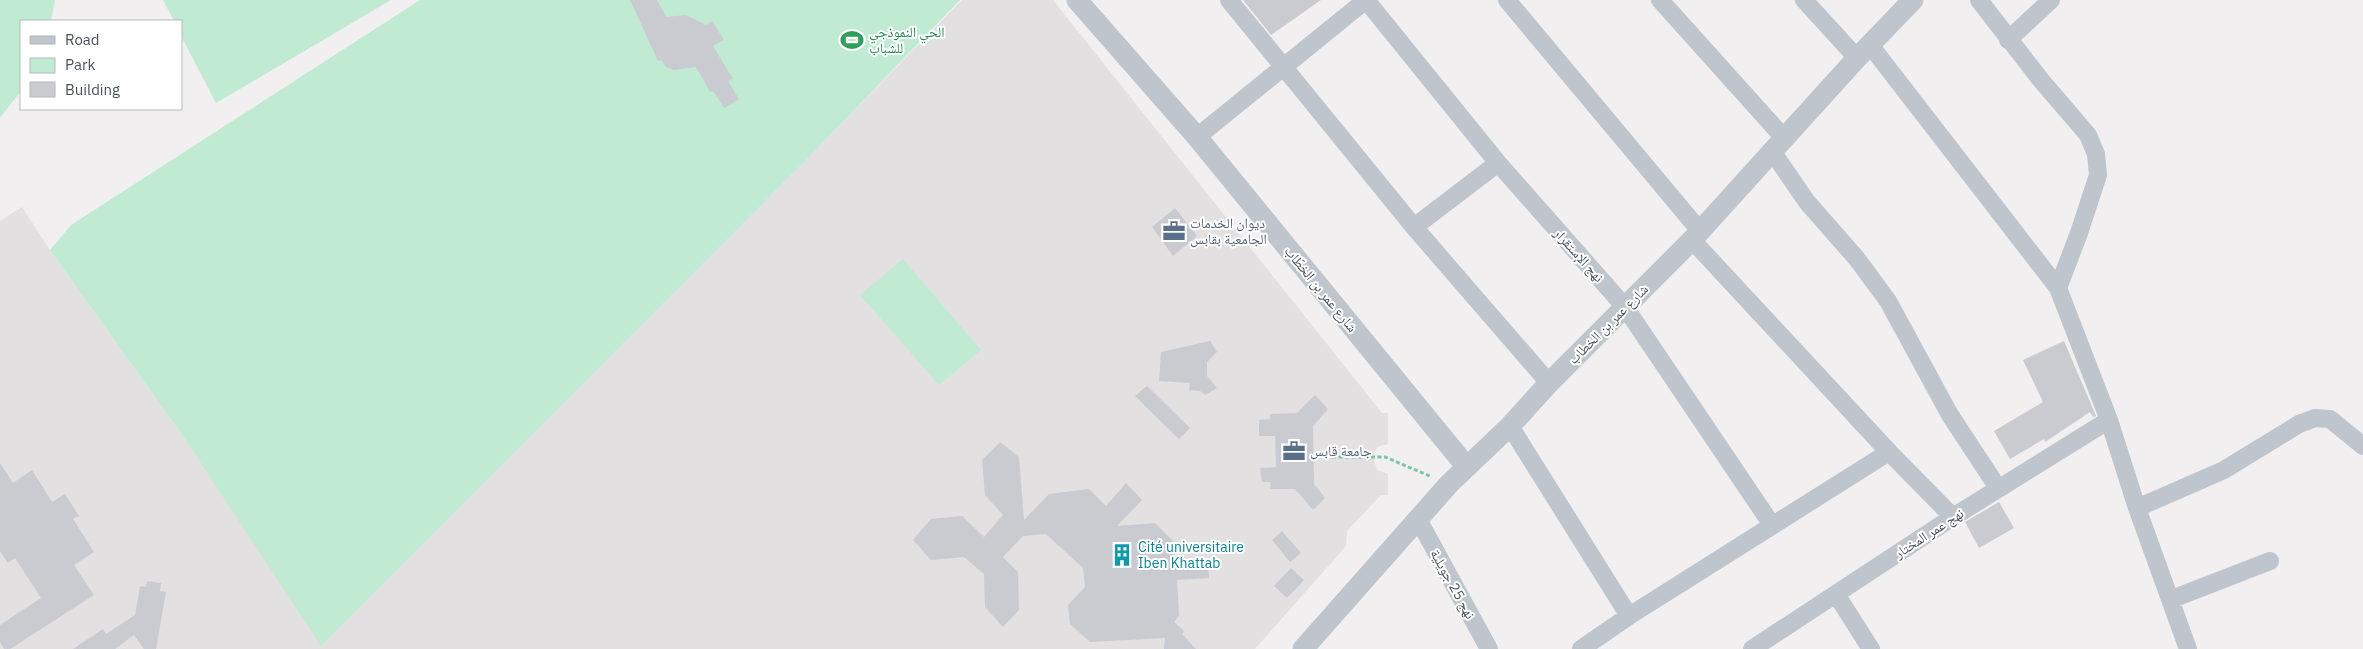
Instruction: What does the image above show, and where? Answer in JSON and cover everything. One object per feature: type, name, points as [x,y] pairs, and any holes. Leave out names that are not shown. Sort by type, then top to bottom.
[{"type":"street","name":"شارع عمر بن الخطّاب","points":[[1077,0],[1197,137],[1466,466]]},
{"type":"street","points":[[1229,0],[1414,227],[1549,383]]},
{"type":"street","points":[[1197,137],[1366,0]]},
{"type":"street","name":"نهج الإستقرار","points":[[1366,0],[1498,163],[1625,307],[1772,525]]},
{"type":"street","points":[[1507,0],[1696,235],[1889,452],[1953,517]]},
{"type":"street","points":[[1660,0],[1778,144],[1807,202],[1857,259],[1888,301],[1950,415],[1998,488]]},
{"type":"street","points":[[1804,0],[1863,51],[2058,288],[2109,420],[2137,508],[2172,599],[2188,649]]},
{"type":"street","name":"شارع عمر بن الخطاب","points":[[1304,649],[1449,484],[1510,426],[1549,383],[1696,235],[1863,51],[1913,0]]},
{"type":"street","points":[[1979,0],[2008,40],[2088,135],[2096,154],[2098,175],[2058,288]]},
{"type":"street","points":[[2008,40],[2051,0]]},
{"type":"street","points":[[1414,227],[1498,163]]},
{"type":"street","points":[[2137,508],[2224,470],[2299,424],[2315,418],[2330,419],[2363,446]]},
{"type":"street","name":"نهج عمر المختار","points":[[1752,649],[1998,488],[2109,420]]},
{"type":"street","points":[[1510,426],[1630,616]]},
{"type":"street","points":[[1581,649],[1772,525],[1889,452]]},
{"type":"street","name":"نهج 25 جويلية","points":[[1418,519],[1489,649]]},
{"type":"street","points":[[2172,599],[2270,561]]},
{"type":"street","points":[[1836,594],[1871,649]]},
{"type":"path","points":[[1332,457],[1385,457],[1449,484]]},
{"type":"shaded area","points":[[962,0],[1053,0],[1382,413],[1388,413],[1388,444],[1377,447],[1373,457],[1377,470],[1388,474],[1388,495],[1381,495],[1347,531],[1346,546],[1255,649],[0,649],[0,221],[22,207],[50,250],[187,442],[772,194]]},
{"type":"green space","points":[[0,0],[55,0],[51,20],[20,20],[20,92],[0,118]]},
{"type":"green space","points":[[163,0],[391,0],[216,103],[182,38],[182,20],[173,20]]},
{"type":"green space","points":[[420,0],[960,0],[803,163],[321,646],[187,442],[50,250],[71,225]]},
{"type":"green space","points":[[903,259],[981,350],[939,385],[860,295]]},
{"type":"building","points":[[630,0],[657,0],[666,17],[686,15],[706,25],[712,21],[724,40],[713,46],[733,79],[728,81],[739,99],[724,108],[713,91],[710,92],[696,67],[674,70],[666,67],[661,60],[658,61]]},
{"type":"building","points":[[1243,0],[1321,0],[1271,35]]},
{"type":"building","name":"ديوان الخدمات الجامعية بقابس","points":[[1175,208],[1197,236],[1173,256],[1152,227]]},
{"type":"building","points":[[1210,341],[1217,352],[1207,362],[1207,376],[1217,388],[1205,395],[1200,391],[1189,390],[1190,383],[1159,381],[1161,352]]},
{"type":"building","points":[[2064,341],[2096,416],[2093,417],[2090,412],[2045,442],[2044,439],[2010,459],[1994,431],[2043,402],[2023,360]]},
{"type":"building","points":[[1147,386],[1190,428],[1179,439],[1135,396]]},
{"type":"building","points":[[1315,395],[1328,409],[1313,426],[1314,484],[1325,498],[1313,510],[1295,489],[1270,489],[1271,482],[1262,482],[1260,468],[1276,467],[1275,436],[1259,436],[1259,420],[1270,419],[1270,414],[1297,413]]},
{"type":"building","name":"Cité universitaire Iben Khattab","points":[[1000,442],[1019,457],[1024,520],[1049,494],[1089,489],[1106,506],[1126,483],[1142,500],[1117,526],[1155,523],[1174,542],[1176,567],[1208,565],[1209,578],[1177,580],[1179,616],[1174,622],[1184,631],[1182,634],[1196,649],[1164,649],[1165,638],[1090,642],[1070,624],[1068,605],[1085,587],[1083,568],[1046,534],[1023,536],[1003,557],[1018,572],[1019,610],[1003,627],[985,607],[984,574],[964,557],[931,560],[913,540],[931,519],[962,516],[984,537],[1003,515],[985,495],[982,460]]},
{"type":"building","points":[[0,463],[13,483],[32,470],[52,502],[65,494],[79,516],[73,519],[94,552],[74,565],[94,595],[10,649],[4,649],[0,642],[0,625],[41,598],[15,558],[8,563],[0,551]]},
{"type":"building","points":[[1999,502],[2014,528],[1979,548],[1965,522]]},
{"type":"building","points":[[1282,531],[1301,553],[1290,562],[1272,540]]},
{"type":"building","points":[[1291,568],[1304,580],[1287,598],[1274,586]]},
{"type":"building","points":[[147,581],[161,583],[160,591],[166,592],[156,649],[144,649],[134,635],[115,649],[73,649],[103,629],[106,634],[135,615],[140,586],[146,587]]},
{"type":"place","name":"الحي النموذجي للشباب","points":[[852,40]]},
{"type":"place","name":"ديوان الخدمات الجامعية بقابس","points":[[1174,231]]},
{"type":"place","name":"جامعة قابس","points":[[1294,451]]},
{"type":"place","name":"Cité universitaire Iben Khattab","points":[[1122,555]]}]
